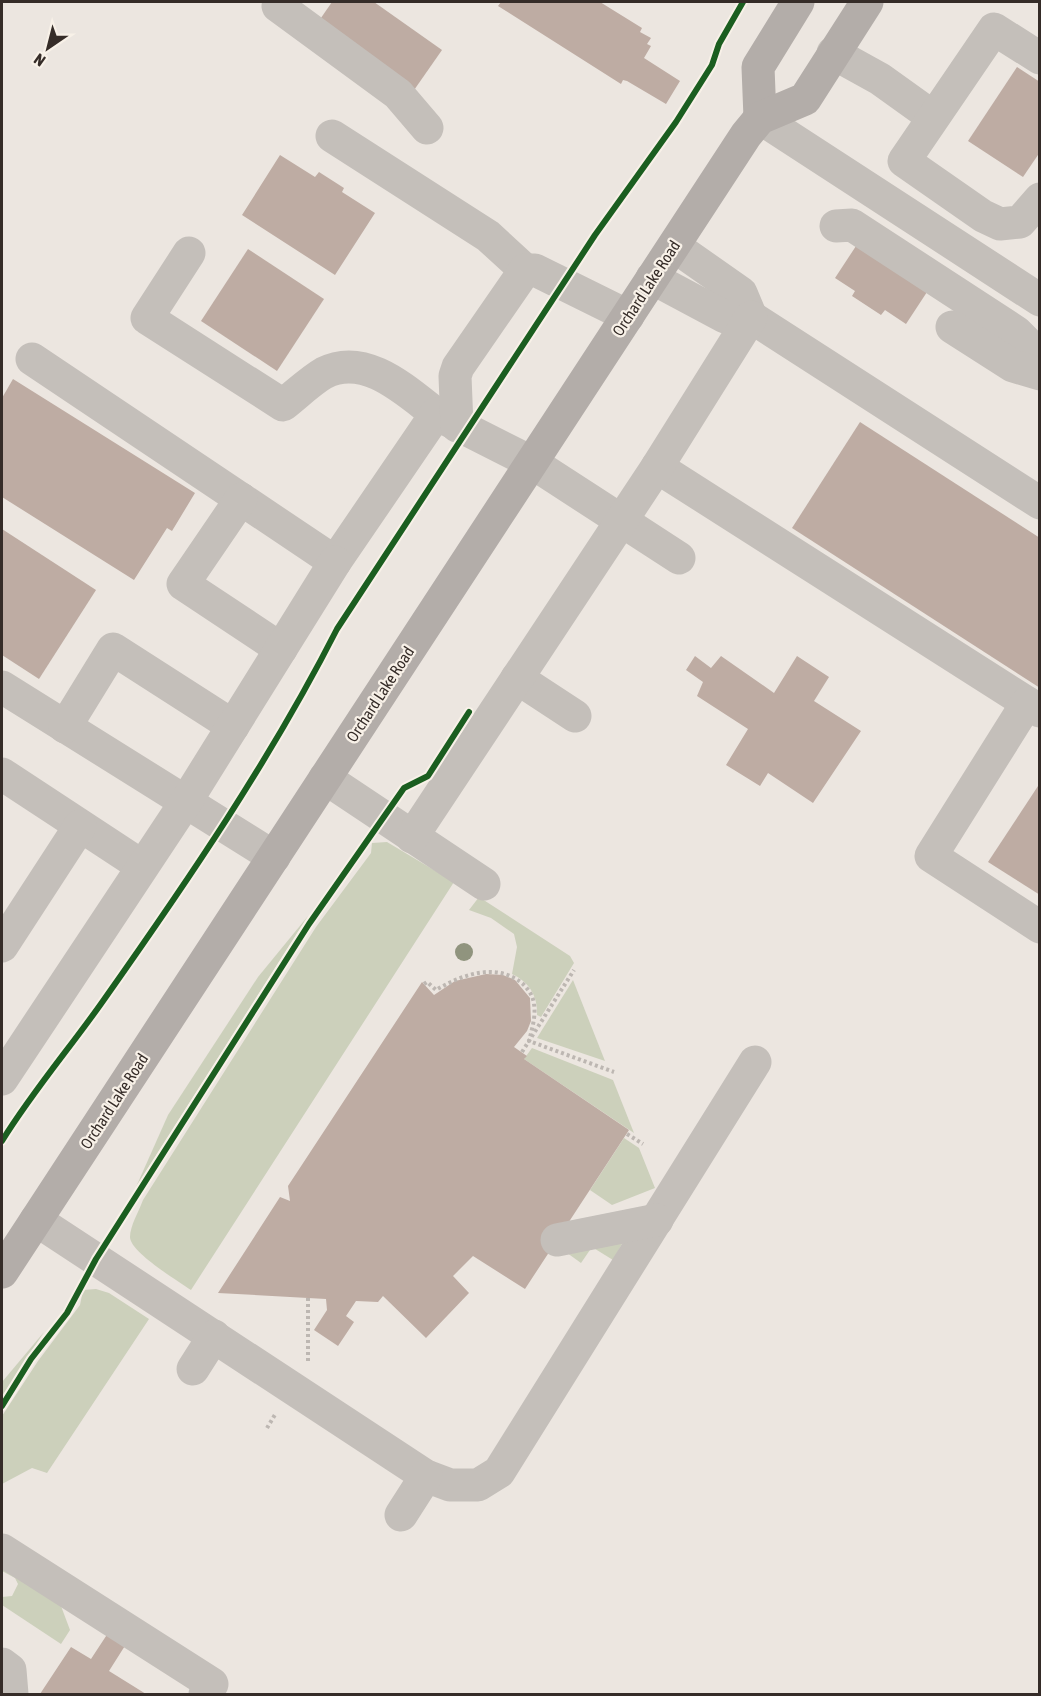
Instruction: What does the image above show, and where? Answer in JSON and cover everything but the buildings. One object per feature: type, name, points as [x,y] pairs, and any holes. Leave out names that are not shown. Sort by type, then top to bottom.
[{"type":"main road","points":[[760,118],[758,67],[798,2]]},
{"type":"main road","name":"Orchard Lake Road","points":[[2,1272],[746,135],[760,118],[805,99],[867,2]]},
{"type":"lane","points":[[281,2],[278,6],[398,94],[427,128]]},
{"type":"lane","points":[[1040,58],[994,29],[904,161],[983,216],[1000,224],[1020,222],[1040,199]]},
{"type":"lane","points":[[833,53],[880,79],[933,117]]},
{"type":"lane","points":[[760,118],[1039,299]]},
{"type":"lane","points":[[332,136],[488,236],[525,270],[535,270],[564,282],[628,316]]},
{"type":"lane","points":[[836,226],[852,225],[1002,322],[1026,342],[1040,367]]},
{"type":"lane","points":[[674,246],[741,293],[751,317]]},
{"type":"lane","points":[[189,253],[147,318],[283,405],[324,373],[352,365],[390,379],[446,420],[531,462],[679,558]]},
{"type":"lane","points":[[2,1079],[185,803],[335,562],[446,420],[458,367],[525,270]]},
{"type":"lane","points":[[652,278],[725,317],[751,317],[1040,503]]},
{"type":"lane","points":[[412,837],[657,467],[751,317]]},
{"type":"lane","points":[[952,327],[1013,366],[1040,374]]},
{"type":"lane","points":[[32,359],[335,562]]},
{"type":"lane","points":[[657,467],[1033,707],[931,856],[1040,927]]},
{"type":"lane","points":[[241,499],[183,584],[280,649]]},
{"type":"lane","points":[[65,727],[113,649],[233,726]]},
{"type":"lane","points":[[517,678],[575,716]]},
{"type":"lane","points":[[2,687],[274,857]]},
{"type":"lane","points":[[2,774],[142,866]]},
{"type":"lane","points":[[325,778],[484,884]]},
{"type":"lane","points":[[2,946],[80,826]]},
{"type":"lane","points":[[36,1220],[426,1476],[450,1485],[478,1485],[499,1472],[755,1062]]},
{"type":"lane","points":[[557,1240],[657,1220]]},
{"type":"lane","points":[[193,1369],[214,1336]]},
{"type":"lane","points":[[400,1515],[426,1476]]},
{"type":"lane","points":[[2,1550],[212,1684],[205,1695]]},
{"type":"lane","points":[[2,1664],[10,1670],[12,1695]]},
{"type":"path","points":[[522,1052],[574,970]]},
{"type":"path","points":[[424,984],[427,982],[436,990],[458,978],[483,972],[495,972],[516,979],[532,996],[535,1016],[529,1041]]},
{"type":"path","points":[[529,1041],[614,1072]]},
{"type":"path","points":[[627,1134],[643,1144]]},
{"type":"green space","points":[[387,842],[454,882],[191,1290],[156,1266],[132,1243],[131,1228],[143,1200],[316,927],[371,853],[372,843]]},
{"type":"green space","points":[[479,897],[570,956],[574,963],[541,1017],[537,1015],[536,1002],[528,985],[512,974],[517,947],[514,934],[491,918],[469,910]]},
{"type":"green space","points":[[308,916],[136,1187],[168,1115],[258,977]]},
{"type":"green space","points":[[573,980],[605,1061],[537,1038]]},
{"type":"green space","points":[[532,1048],[613,1080],[634,1133],[524,1059]]},
{"type":"green space","points":[[624,1138],[639,1148],[655,1188],[612,1205],[590,1190]]},
{"type":"green space","points":[[624,1240],[613,1260],[592,1247],[581,1263],[563,1250]]},
{"type":"green space","points":[[96,1289],[109,1293],[149,1319],[47,1473],[32,1468],[2,1484],[2,1416],[38,1361],[80,1305],[83,1290]]},
{"type":"green space","points":[[44,1332],[2,1396],[2,1382]]},
{"type":"green space","points":[[2,1558],[61,1606],[70,1630],[61,1644],[2,1605],[2,1597],[12,1596],[18,1584],[15,1578],[2,1571]]},
{"type":"cycle path","points":[[2,1141],[134,956],[227,819],[284,725],[337,629],[595,235],[676,122],[712,65],[719,44],[743,2]]},
{"type":"cycle path","points":[[2,1406],[31,1359],[67,1313],[96,1259],[309,924],[404,788],[428,776],[469,712]]}]
